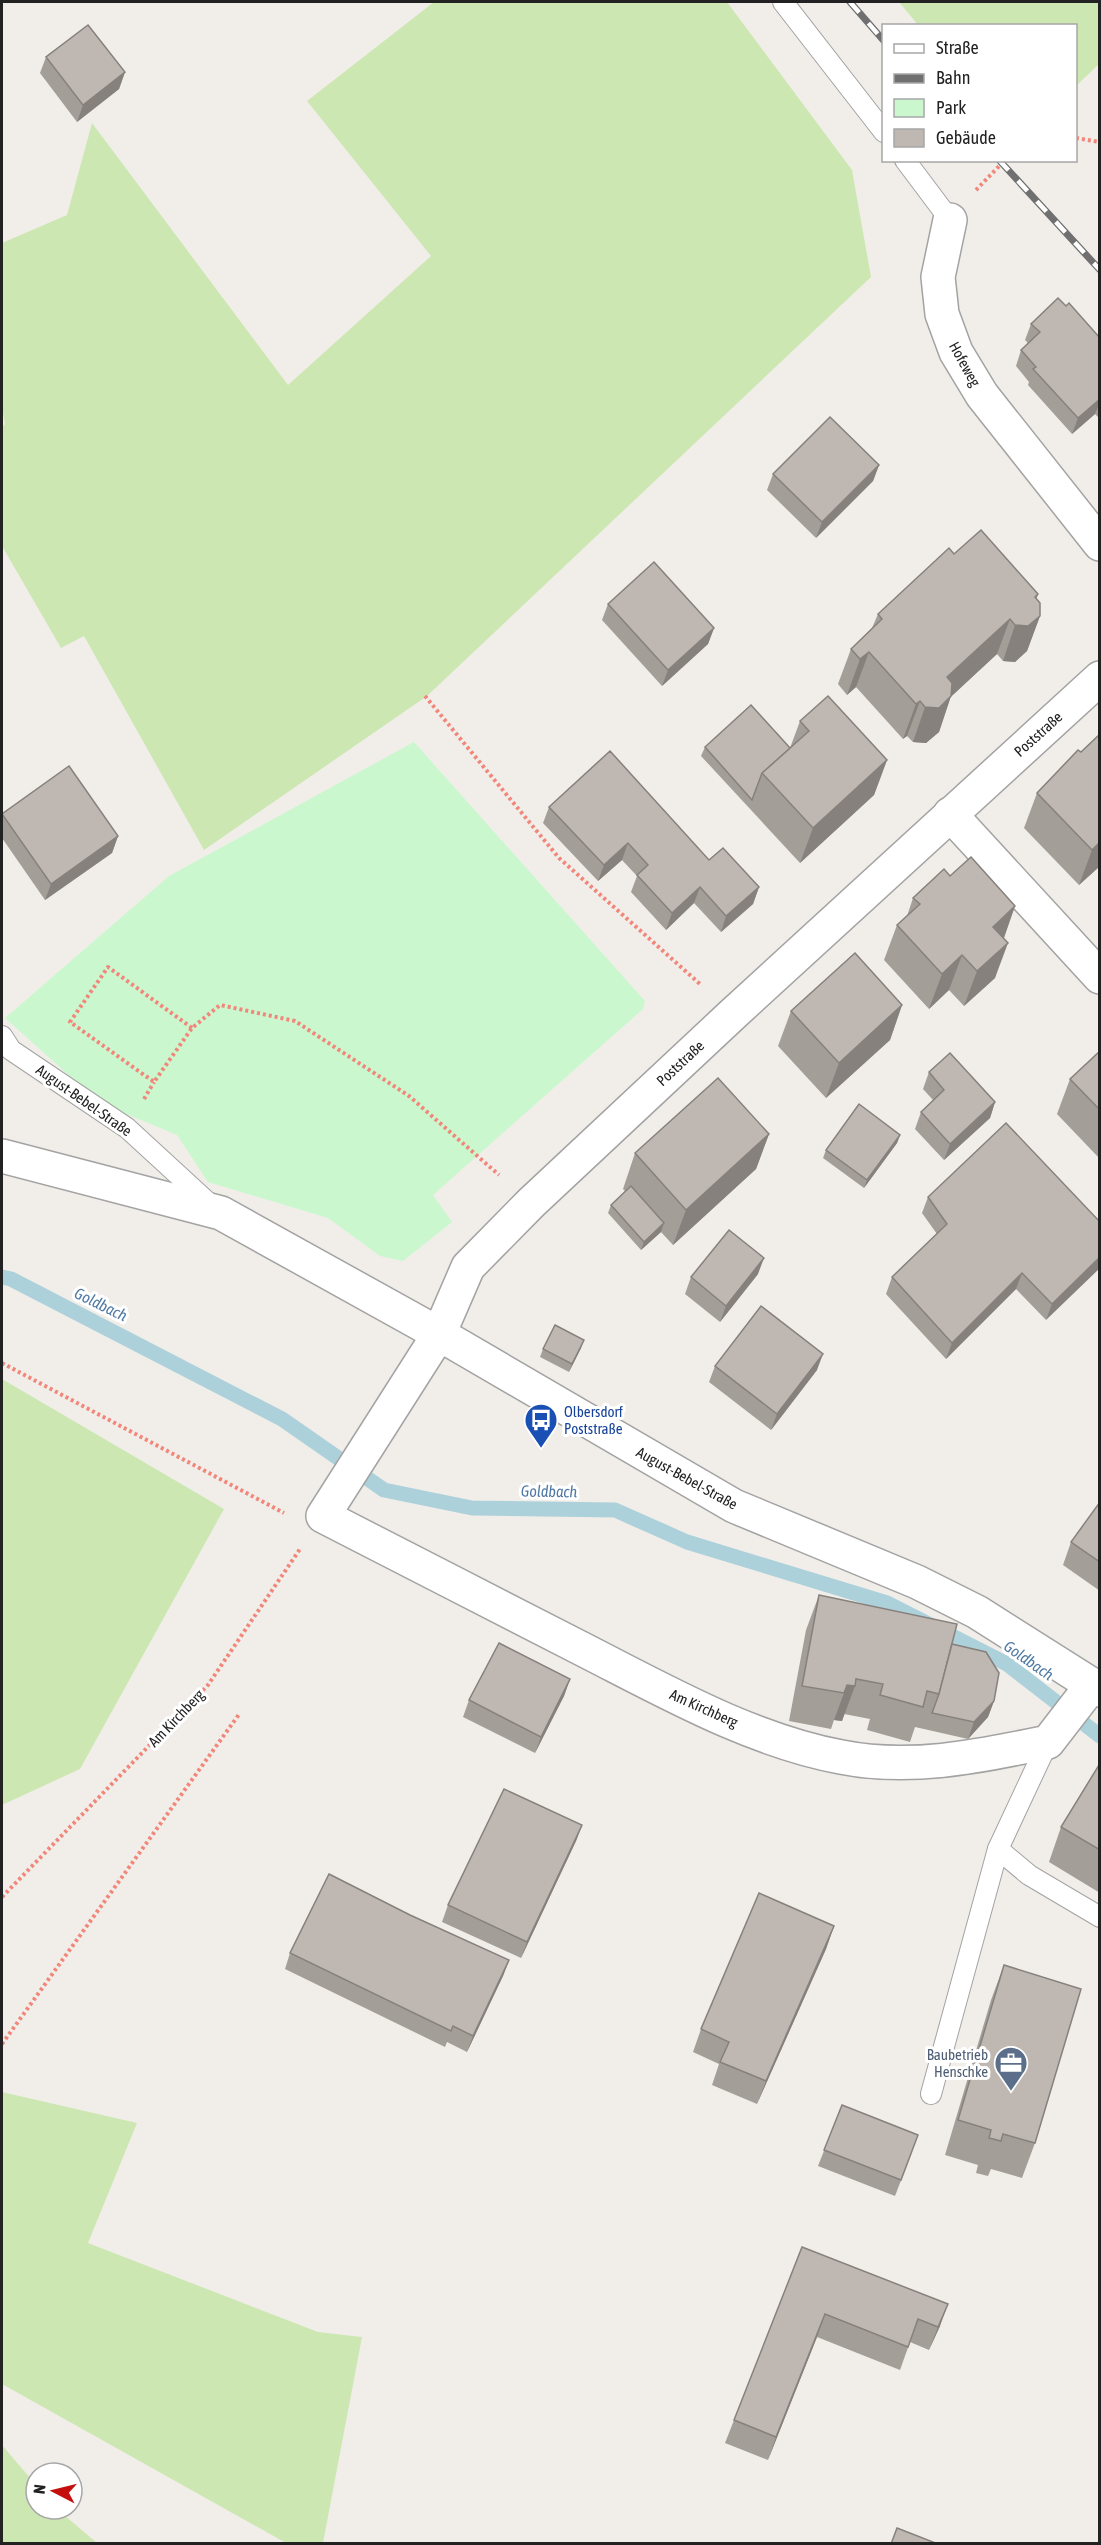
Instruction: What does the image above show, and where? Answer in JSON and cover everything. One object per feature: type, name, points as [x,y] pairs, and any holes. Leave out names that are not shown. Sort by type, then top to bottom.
[{"type":"street","name":"Hofeweg","points":[[950,220],[938,277],[942,314],[956,352],[982,395],[1100,544]]},
{"type":"street","name":"Poststraße","points":[[439,1334],[468,1267],[531,1203],[733,1014],[1100,678]]},
{"type":"street","points":[[950,814],[1100,977]]},
{"type":"street","name":"August-Bebel-Straße","points":[[2,1156],[221,1214],[439,1334],[734,1506],[917,1582],[967,1607],[1096,1688]]},
{"type":"street","points":[[323,1516],[439,1334]]},
{"type":"street","name":"Am Kirchberg","points":[[323,1516],[649,1683],[759,1733],[800,1748],[842,1758],[894,1763],[954,1761],[1053,1735]]},
{"type":"street","points":[[1053,1735],[1096,1688]]},
{"type":"lane","points":[[783,2],[882,129]]},
{"type":"lane","name":"Hofeweg","points":[[906,162],[950,220]]},
{"type":"lane","name":"August-Bebel-Straße","points":[[2,1036],[11,1050],[127,1128],[221,1214]]},
{"type":"lane","points":[[930,2094],[998,1849],[1053,1735]]},
{"type":"lane","points":[[998,1849],[1029,1875],[1100,1917]]},
{"type":"path","points":[[1077,138],[1100,142]]},
{"type":"path","points":[[425,696],[559,858],[733,1014]]},
{"type":"path","points":[[192,1028],[108,968],[70,1023],[154,1082],[192,1028],[220,1005],[295,1021],[410,1096],[531,1203]]},
{"type":"path","points":[[2,1363],[289,1516],[323,1516]]},
{"type":"path","name":"Am Kirchberg","points":[[2,1897],[208,1685],[323,1516]]},
{"type":"path","points":[[2,2044],[240,1713]]},
{"type":"green space","points":[[434,2],[727,2],[852,170],[871,277],[427,696],[204,850],[84,636],[61,648],[2,546],[2,427],[5,424],[2,408],[2,243],[67,215],[92,123],[288,385],[431,256],[307,101]]},
{"type":"green space","points":[[899,2],[1099,2],[1099,64],[1077,85],[1077,24],[917,24]]},
{"type":"green space","points":[[414,742],[645,1001],[643,1009],[433,1195],[452,1222],[403,1261],[380,1256],[328,1218],[208,1182],[177,1135],[114,1109],[83,1088],[5,1018],[169,876]]},
{"type":"green space","points":[[2,1379],[224,1509],[80,1769],[2,1805]]},
{"type":"green space","points":[[2,2092],[137,2123],[88,2243],[318,2332],[362,2337],[323,2543],[286,2543],[2,2384]]},
{"type":"green space","points":[[2,2445],[24,2471],[24,2521],[71,2521],[97,2543],[2,2543]]},
{"type":"building","points":[[88,25],[125,72],[83,105],[46,57]]},
{"type":"building","points":[[1058,298],[1066,306],[1069,303],[1100,338],[1100,399],[1078,418],[1033,369],[1036,367],[1021,350],[1040,332],[1031,324]]},
{"type":"building","points":[[830,417],[879,465],[822,522],[773,474]]},
{"type":"building","points":[[981,530],[1038,594],[1035,597],[1040,603],[1040,616],[1028,626],[1015,625],[1010,619],[947,677],[952,683],[951,696],[939,708],[925,707],[920,701],[916,704],[869,652],[860,659],[851,649],[882,619],[878,614],[949,548],[954,554]]},
{"type":"building","points":[[654,562],[714,628],[668,670],[608,604]]},
{"type":"building","points":[[828,696],[887,760],[813,828],[762,773],[809,731],[800,721]]},
{"type":"building","points":[[751,705],[790,748],[762,773],[752,800],[705,747]]},
{"type":"building","points":[[1100,734],[1100,842],[1092,850],[1037,793],[1078,750],[1081,752]]},
{"type":"building","points":[[610,751],[709,860],[723,848],[759,887],[726,916],[700,887],[672,913],[637,875],[648,865],[628,843],[604,865],[549,807]]},
{"type":"building","points":[[69,766],[118,836],[51,884],[2,814]]},
{"type":"building","points":[[971,857],[1015,906],[993,927],[1008,943],[977,971],[962,955],[942,974],[897,925],[920,904],[913,898],[944,869],[950,876]]},
{"type":"building","points":[[855,953],[902,1005],[839,1063],[791,1011]]},
{"type":"building","points":[[1100,1051],[1100,1110],[1070,1079]]},
{"type":"building","points":[[950,1053],[995,1102],[950,1144],[921,1112],[944,1090],[929,1072]]},
{"type":"building","points":[[718,1078],[769,1134],[686,1210],[635,1153]]},
{"type":"building","points":[[859,1104],[900,1135],[867,1180],[826,1150]]},
{"type":"building","points":[[1006,1123],[1100,1222],[1100,1257],[1052,1304],[1022,1273],[952,1343],[892,1277],[947,1224],[928,1197]]},
{"type":"building","points":[[631,1186],[664,1223],[644,1242],[611,1205]]},
{"type":"building","points":[[729,1230],[764,1258],[726,1306],[691,1277]]},
{"type":"building","points":[[761,1306],[823,1354],[777,1414],[715,1366]]},
{"type":"building","points":[[555,1325],[584,1340],[572,1364],[543,1349]]},
{"type":"building","points":[[1100,1502],[1100,1562],[1071,1542]]},
{"type":"building","points":[[819,1595],[957,1624],[939,1694],[927,1691],[923,1707],[880,1695],[883,1684],[856,1679],[855,1686],[847,1685],[844,1693],[802,1686]]},
{"type":"building","points":[[499,1643],[570,1679],[541,1737],[469,1700]]},
{"type":"building","points":[[952,1644],[986,1652],[999,1673],[994,1701],[974,1722],[932,1713]]},
{"type":"building","points":[[1100,1765],[1100,1850],[1061,1827]]},
{"type":"building","points":[[504,1789],[582,1825],[527,1942],[448,1905]]},
{"type":"building","points":[[329,1874],[410,1915],[509,1960],[473,2036],[453,2026],[451,2031],[290,1953]]},
{"type":"building","points":[[759,1893],[834,1926],[766,2081],[720,2062],[729,2042],[701,2029]]},
{"type":"building","points":[[1004,1965],[1081,1989],[1035,2143],[1003,2134],[1001,2141],[989,2138],[991,2130],[958,2120]]},
{"type":"building","points":[[842,2105],[918,2135],[901,2180],[824,2150]]},
{"type":"building","points":[[802,2247],[948,2304],[938,2327],[918,2319],[908,2347],[825,2314],[776,2437],[734,2420]]},
{"type":"building","points":[[897,2528],[938,2544],[891,2544]]},
{"type":"waterway","name":"Goldbach","points":[[2,1277],[11,1279],[282,1419],[384,1490],[472,1508],[615,1510],[687,1542],[887,1603],[1007,1664],[1100,1736]]},
{"type":"railway","points":[[850,2],[882,39]]},
{"type":"railway","points":[[1001,162],[1100,270]]},
{"type":"place","name":"Olbersdorf Poststraße","points":[[541,1449]]},
{"type":"place","name":"Baubetrieb Henschke","points":[[1011,2092]]}]
